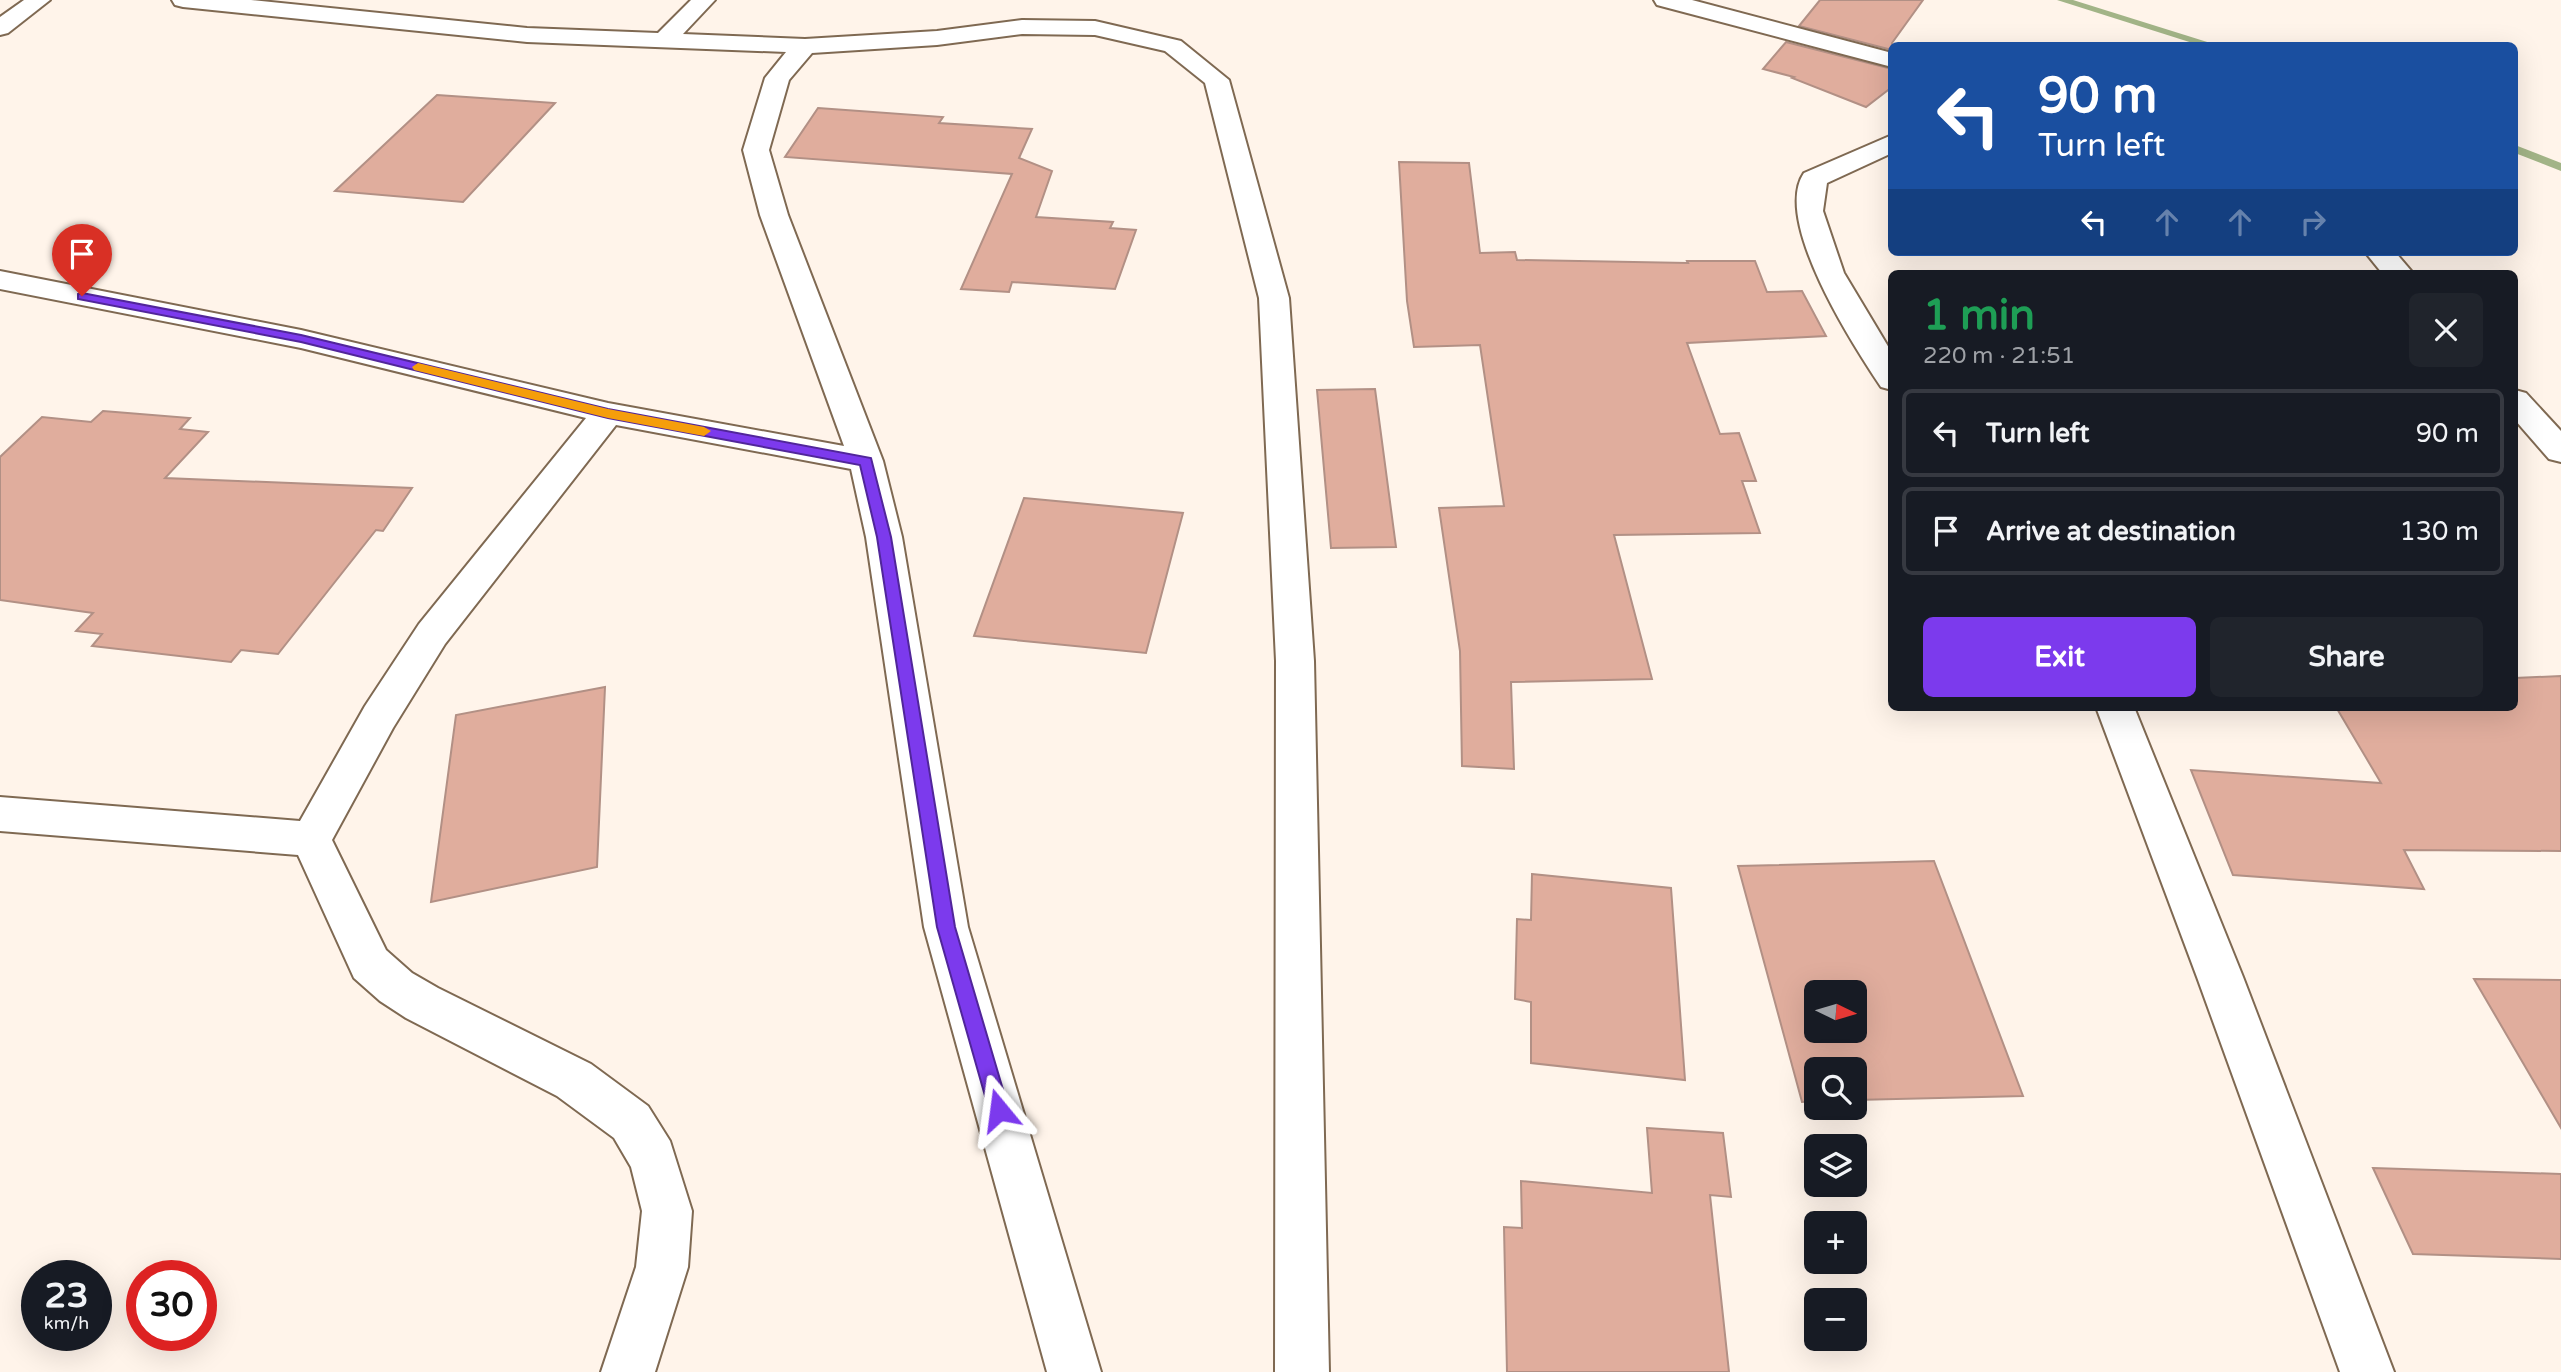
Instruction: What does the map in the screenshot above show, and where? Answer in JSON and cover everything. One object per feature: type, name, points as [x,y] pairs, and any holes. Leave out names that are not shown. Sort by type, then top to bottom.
[{"type":"street","points":[[0,28],[39,0]]},
{"type":"street","points":[[183,0],[527,35],[805,46],[937,38],[1021,27],[1095,28],[1173,46],[1217,80],[1274,298],[1295,661],[1303,1372]]},
{"type":"street","points":[[663,41],[704,0]]},
{"type":"street","points":[[1665,0],[1888,59]]},
{"type":"street","points":[[805,46],[777,78],[756,150],[774,215],[866,461],[884,537],[946,927],[1074,1372]]},
{"type":"street","points":[[1888,145],[1814,179],[1809,211],[1829,273],[1888,373]]},
{"type":"street","points":[[2383,256],[2395,270]]},
{"type":"street","points":[[0,280],[301,339],[608,413],[866,461]]},
{"type":"street","points":[[2518,403],[2561,451]]},
{"type":"street","points":[[311,839],[379,717],[432,634],[608,413]]},
{"type":"street","points":[[2117,711],[2220,977],[2367,1372]]},
{"type":"street","points":[[0,814],[311,839]]},
{"type":"street","points":[[311,839],[370,964],[396,987],[422,1003],[574,1080],[631,1122],[653,1158],[667,1211],[662,1267],[628,1372]]},
{"type":"building","points":[[1820,0],[1923,0],[1893,42],[1888,42],[1888,49],[1799,26]]},
{"type":"building","points":[[1786,42],[1888,68],[1888,90],[1866,107],[1792,78],[1794,77],[1763,69]]},
{"type":"building","points":[[437,95],[555,103],[463,202],[335,191]]},
{"type":"building","points":[[818,108],[943,117],[939,123],[1032,129],[1019,158],[1052,171],[1036,217],[1113,222],[1110,228],[1136,230],[1115,289],[1012,282],[1009,292],[961,289],[1012,174],[785,157]]},
{"type":"building","points":[[1399,162],[1469,163],[1480,253],[1515,252],[1517,260],[1688,263],[1687,261],[1755,261],[1767,292],[1802,291],[1826,336],[1687,343],[1720,434],[1739,433],[1756,481],[1742,481],[1760,533],[1614,535],[1652,679],[1511,682],[1514,769],[1462,766],[1460,651],[1439,508],[1504,506],[1480,345],[1414,347],[1407,301]]},
{"type":"building","points":[[1375,389],[1396,547],[1331,548],[1317,390]]},
{"type":"building","points":[[103,411],[190,418],[180,429],[208,432],[165,478],[412,488],[383,531],[376,530],[278,654],[241,650],[231,662],[92,646],[102,634],[76,631],[93,613],[0,600],[0,457],[42,417],[91,422]]},
{"type":"building","points":[[1024,498],[1183,513],[1146,653],[974,636]]},
{"type":"building","points":[[2561,676],[2561,851],[2404,850],[2424,889],[2233,875],[2191,770],[2381,783],[2338,711],[2518,711],[2518,678]]},
{"type":"building","points":[[605,687],[597,867],[431,902],[456,715]]},
{"type":"building","points":[[1934,861],[2023,1096],[1867,1100],[1867,1057],[1804,1057],[1802,1102],[1738,866]]},
{"type":"building","points":[[1532,874],[1671,888],[1685,1080],[1531,1063],[1531,1002],[1515,999],[1517,919],[1531,920]]},
{"type":"building","points":[[2474,979],[2561,980],[2561,1128]]},
{"type":"building","points":[[1647,1128],[1723,1133],[1731,1197],[1710,1195],[1729,1372],[1507,1372],[1504,1227],[1522,1228],[1521,1181],[1652,1193]]},
{"type":"building","points":[[2373,1168],[2561,1174],[2561,1259],[2413,1254]]},
{"type":"waterway","points":[[2062,0],[2202,42]]},
{"type":"waterway","points":[[2518,150],[2561,167]]},
{"type":"slow traffic","points":[[418,367],[608,413],[704,431]]},
{"type":"route","points":[[82,296],[301,339],[608,413],[866,461],[884,537],[946,927],[999,1110]]}]
